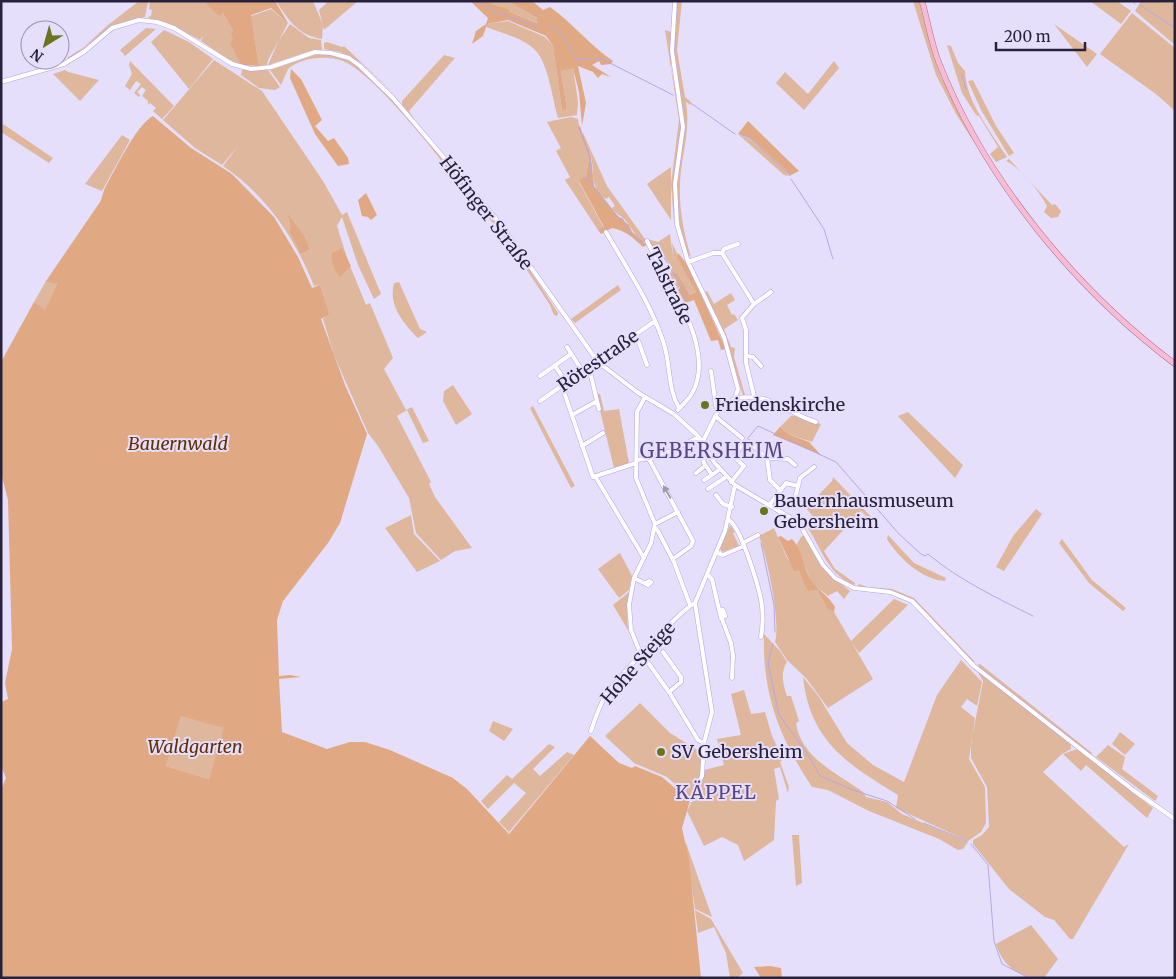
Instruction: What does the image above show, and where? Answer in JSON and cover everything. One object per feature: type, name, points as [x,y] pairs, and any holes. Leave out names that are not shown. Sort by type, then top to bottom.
[{"type":"main road","points":[[922,1],[933,44],[948,83],[972,130],[1016,199],[1062,260],[1087,288],[1124,323],[1175,364]]},
{"type":"street","points":[[675,1],[672,51],[683,127],[678,164],[676,207],[680,236],[688,262],[724,337],[738,389],[735,398]]},
{"type":"street","name":"Höfinger Straße","points":[[1,82],[64,64],[85,51],[112,28],[139,20],[158,22],[174,28],[200,42],[223,58],[251,69],[281,64],[307,54],[331,53],[349,58],[375,79],[398,103],[498,221],[598,362],[645,397],[674,414],[699,436],[709,454],[733,484],[770,504],[801,524],[831,574],[848,586],[863,591],[894,593],[916,604],[951,644],[974,666],[1133,790],[1175,819]]},
{"type":"street","points":[[606,232],[636,282],[655,321],[668,358],[671,394],[679,408]]},
{"type":"street","name":"Talstraße","points":[[648,243],[680,300],[695,344],[697,357],[696,380],[691,395],[674,414]]},
{"type":"street","points":[[722,253],[724,249],[738,244]]},
{"type":"street","points":[[688,262],[714,253],[722,253]]},
{"type":"street","points":[[722,253],[754,304]]},
{"type":"street","points":[[754,396],[746,363],[746,330],[742,318],[754,304],[771,292]]},
{"type":"street","name":"Rötestraße","points":[[540,401],[655,321]]},
{"type":"street","points":[[636,335],[647,365]]},
{"type":"street","points":[[567,347],[583,372]]},
{"type":"street","points":[[540,376],[571,354]]},
{"type":"street","points":[[747,356],[753,357],[761,366]]},
{"type":"street","points":[[555,366],[567,383]]},
{"type":"street","points":[[589,368],[599,409]]},
{"type":"street","points":[[711,372],[718,411]]},
{"type":"street","points":[[562,386],[594,476],[644,558]]},
{"type":"street","points":[[703,441],[718,411],[735,398],[754,396],[772,400],[796,414],[816,422]]},
{"type":"street","points":[[645,397],[638,412],[637,485],[655,526],[673,559],[690,605]]},
{"type":"street","points":[[572,415],[597,400]]},
{"type":"street","points":[[715,416],[742,438]]},
{"type":"street","points":[[582,446],[603,433]]},
{"type":"street","points":[[594,476],[665,454],[699,436]]},
{"type":"street","points":[[749,442],[767,458],[788,459],[795,465]]},
{"type":"street","points":[[691,800],[702,776],[704,743],[712,712],[695,603],[729,520],[732,507],[733,484],[743,468],[734,457],[742,445]]},
{"type":"street","points":[[709,454],[703,459],[705,466],[712,475]]},
{"type":"street","points":[[767,458],[770,480],[780,490]]},
{"type":"street","points":[[649,459],[693,544],[673,559]]},
{"type":"street","points":[[696,473],[705,466]]},
{"type":"street","points":[[795,498],[803,474],[814,467]]},
{"type":"street","points":[[704,480],[720,469]]},
{"type":"street","points":[[708,489],[726,477]]},
{"type":"street","points":[[770,504],[788,482],[798,486]]},
{"type":"street","points":[[716,495],[723,504],[732,507]]},
{"type":"street","points":[[678,512],[655,526],[651,543],[634,578],[629,617],[635,644],[669,692],[698,740],[704,743]]},
{"type":"street","points":[[729,520],[743,545],[762,604],[761,637]]},
{"type":"street","points":[[717,553],[723,555],[758,536]]},
{"type":"street","points":[[708,575],[712,579],[719,609],[723,610],[725,616],[721,618],[734,655],[732,678]]},
{"type":"street","points":[[634,578],[646,584]]},
{"type":"street","name":"Hohe Steige","points":[[591,731],[606,695],[690,605],[695,603]]},
{"type":"street","points":[[663,652],[682,677],[681,682],[669,692]]},
{"type":"green space","points":[[139,1],[148,2],[145,17],[113,25],[70,59],[70,56],[84,47]]},
{"type":"green space","points":[[150,1],[203,1],[219,15],[223,13],[233,31],[234,39],[230,44],[241,65],[228,59],[201,41],[203,36],[200,40],[175,27],[150,19],[148,17],[151,16],[152,10],[149,9]]},
{"type":"green space","points":[[203,1],[275,1],[288,23],[271,8],[251,15],[259,66],[241,65],[230,44],[233,39],[231,34],[233,31],[223,13],[219,16]]},
{"type":"green space","points":[[276,1],[313,1],[323,25],[322,39],[307,34],[295,26]]},
{"type":"green space","points":[[329,1],[358,1],[324,30],[319,10]]},
{"type":"green space","points":[[470,1],[484,1],[509,9],[510,12],[537,23],[537,18],[507,1],[532,1],[543,10],[550,7],[613,61],[611,64],[601,65],[599,61],[592,65],[611,77],[602,74],[598,78],[593,72],[578,66],[586,103],[582,126],[579,92],[573,68],[561,71],[567,109],[562,111],[553,46],[546,36],[508,20],[487,24],[483,36],[472,44],[476,31],[486,24],[488,18]]},
{"type":"green space","points":[[484,1],[507,1],[537,18],[538,23],[510,12],[509,9]]},
{"type":"green space","points":[[677,1],[682,1],[677,50],[685,97],[692,103],[691,105],[686,102],[687,133],[680,193],[686,239],[691,257],[687,253],[682,237],[677,207],[677,181],[685,124],[673,50]]},
{"type":"green space","points":[[913,1],[919,1],[932,52],[942,79],[990,167],[956,114],[936,75]]},
{"type":"green space","points":[[1090,1],[1117,1],[1131,11],[1121,24]]},
{"type":"green space","points":[[1141,1],[1175,3],[1175,45],[1135,11]]},
{"type":"green space","points":[[271,9],[288,23],[267,65],[259,66],[251,16]]},
{"type":"green space","points":[[1132,13],[1175,48],[1175,111],[1156,94],[1100,54]]},
{"type":"green space","points":[[508,21],[545,37],[553,46],[562,111],[567,109],[561,71],[573,67],[578,102],[577,115],[558,118],[544,64],[531,46],[519,39],[486,27],[487,24]]},
{"type":"green space","points":[[290,24],[309,38],[321,40],[322,50],[307,52],[268,65],[279,40]]},
{"type":"green space","points":[[1054,24],[1097,54],[1087,67]]},
{"type":"green space","points":[[146,28],[156,29],[125,56],[120,50]]},
{"type":"green space","points":[[164,30],[189,42],[213,59],[189,89],[151,42]]},
{"type":"green space","points":[[665,30],[671,32],[671,67],[682,127],[674,184],[674,221],[671,184],[679,120]]},
{"type":"green space","points":[[324,43],[344,46],[400,99],[360,62],[340,52],[324,49]]},
{"type":"green space","points":[[947,45],[951,46],[958,63],[965,71],[966,83],[980,116],[1007,157],[996,162],[990,154],[998,147],[962,93]]},
{"type":"green space","points":[[317,54],[344,58],[375,80],[418,128],[455,173],[454,175],[452,175],[417,130],[385,95],[355,68],[343,61],[329,58],[314,58],[300,62],[288,69],[281,85],[270,70]]},
{"type":"green space","points":[[444,55],[455,58],[409,111],[415,120],[402,105],[402,101]]},
{"type":"green space","points":[[214,60],[262,91],[323,181],[342,215],[347,212],[381,294],[374,299],[358,265],[342,217],[337,226],[348,261],[366,305],[370,303],[393,358],[384,369],[406,410],[412,407],[429,441],[423,443],[407,410],[397,416],[431,482],[429,484],[435,497],[472,548],[455,551],[441,560],[416,533],[409,498],[378,446],[368,433],[334,355],[323,319],[329,312],[320,285],[314,286],[298,251],[266,204],[253,190],[223,166],[238,146],[222,165],[195,148],[163,120]],"holes":[[[287,212],[310,250],[301,254],[289,232],[290,225]]]},
{"type":"green space","points":[[130,61],[174,106],[162,119],[153,111],[156,108],[150,103],[148,105],[148,101],[142,96],[146,90],[142,87],[137,92],[140,95],[139,97],[134,93],[141,84],[136,81],[130,90],[125,86],[132,74],[129,65]]},
{"type":"green space","points":[[834,61],[839,68],[804,110],[776,83],[785,72],[808,94]]},
{"type":"green space","points":[[291,69],[301,79],[322,120],[315,126],[328,141],[334,138],[348,158],[349,164],[338,166],[315,134],[290,78]]},
{"type":"green space","points":[[65,70],[99,80],[80,101],[53,74]]},
{"type":"green space","points":[[242,70],[268,70],[280,87],[275,90],[259,88],[241,75]]},
{"type":"green space","points":[[973,80],[996,126],[1014,153],[1009,156],[981,110],[968,81]]},
{"type":"green space","name":"Bauernwald","points":[[153,116],[191,148],[232,174],[274,217],[298,257],[312,288],[320,285],[329,312],[328,315],[321,319],[345,385],[367,434],[340,523],[328,543],[283,601],[277,620],[279,676],[301,677],[279,679],[282,732],[327,749],[350,742],[365,742],[390,750],[453,778],[467,789],[509,834],[590,736],[619,763],[632,768],[635,766],[662,777],[690,801],[682,828],[689,860],[701,978],[1,978],[1,790],[6,778],[1,766],[1,702],[8,699],[5,683],[12,649],[8,500],[1,473],[1,362],[34,302],[45,310],[57,284],[46,281],[100,202],[105,188],[126,149],[146,121]],"holes":[[[181,716],[224,728],[209,779],[166,766]]]},
{"type":"green space","points":[[571,117],[578,119],[579,125],[577,126],[589,158],[586,176],[581,178],[579,182],[604,228],[598,230],[565,180],[570,177],[556,151],[561,148],[547,122]]},
{"type":"green space","points":[[748,121],[799,171],[789,176],[786,170],[750,138],[738,134]]},
{"type":"green space","points":[[3,124],[53,158],[49,163],[1,132]]},
{"type":"green space","points":[[579,125],[591,157],[594,186],[618,216],[629,225],[632,232],[647,245],[643,247],[629,235],[617,229],[612,228],[601,234],[598,230],[604,227],[579,181],[586,176],[589,158],[577,126]]},
{"type":"green space","points":[[583,133],[607,186],[645,239],[645,242],[638,238],[626,221],[612,208],[615,206],[609,197],[606,199],[597,190],[591,156]]},
{"type":"green space","points":[[738,134],[750,139],[786,170],[788,176],[784,175]]},
{"type":"green space","points":[[122,135],[130,140],[102,191],[85,184]]},
{"type":"green space","points":[[1009,159],[1023,174],[1006,161]]},
{"type":"green space","points":[[671,167],[671,220],[647,184]]},
{"type":"green space","points":[[458,176],[523,260],[558,313],[557,316],[554,315],[550,305],[505,237],[457,181],[456,177]]},
{"type":"green space","points":[[1029,181],[1052,205],[1055,204],[1061,211],[1058,217],[1051,218],[1044,212],[1047,206]]},
{"type":"green space","points":[[366,193],[377,215],[371,220],[368,217],[362,216],[358,200]]},
{"type":"green space","points":[[287,212],[304,236],[310,250],[301,254],[289,232],[290,225]]},
{"type":"green space","points":[[670,234],[674,263],[672,243],[696,292],[690,295],[674,272],[681,286],[678,289],[669,274],[676,268],[672,271],[672,267],[647,239],[658,242]]},
{"type":"green space","points":[[342,248],[351,266],[340,277],[333,266],[332,253]]},
{"type":"green space","points":[[678,253],[687,264],[726,349],[721,350],[718,340],[711,341],[694,300],[685,303],[678,290],[681,286],[673,272],[677,274],[690,295],[696,292],[677,257]]},
{"type":"green space","points":[[48,280],[57,284],[45,311],[34,302]]},
{"type":"green space","points":[[399,282],[420,329],[427,332],[418,338],[402,320],[395,306],[393,299],[394,283]]},
{"type":"green space","points":[[618,285],[621,290],[575,323],[571,319]]},
{"type":"green space","points":[[707,291],[714,304],[731,293],[735,300],[727,305],[732,315],[734,314],[738,320],[724,329],[731,347],[735,348],[734,357],[745,395],[743,396],[726,339],[705,292]]},
{"type":"green space","points":[[453,385],[472,414],[456,425],[443,401],[444,391]]},
{"type":"green space","points":[[596,394],[600,394],[604,411],[619,409],[629,463],[614,468]]},
{"type":"green space","points":[[533,406],[575,486],[571,488],[530,408]]},
{"type":"green space","points":[[908,412],[963,465],[955,478],[898,416]]},
{"type":"green space","points":[[791,416],[797,416],[821,424],[812,442],[788,434],[780,427]]},
{"type":"green space","points":[[780,427],[788,434],[809,442],[821,455],[773,435]]},
{"type":"green space","points":[[833,477],[880,526],[877,528],[861,511],[824,551],[835,569],[855,583],[854,585],[837,574],[831,567],[806,525],[815,519],[806,508],[832,481]]},
{"type":"green space","points":[[1036,509],[1042,514],[1004,571],[996,567],[1013,536]]},
{"type":"green space","points":[[411,515],[414,534],[440,561],[417,572],[385,528]]},
{"type":"green space","points":[[730,525],[735,532],[733,533],[739,546],[722,552],[720,548]]},
{"type":"green space","points":[[774,528],[787,558],[802,575],[808,592],[818,590],[829,608],[834,612],[873,679],[828,708],[806,678],[787,660],[775,642],[775,605],[766,558],[759,536]]},
{"type":"green space","points":[[805,535],[827,573],[850,591],[844,599],[837,591],[828,596],[812,583],[796,546],[801,537]]},
{"type":"green space","points":[[888,535],[914,563],[946,578],[945,581],[928,577],[904,560],[887,539]]},
{"type":"green space","points":[[781,536],[788,541],[792,539],[796,544],[810,579],[833,603],[835,607],[834,612],[827,608],[818,590],[808,592],[799,571],[794,571],[778,537]]},
{"type":"green space","points":[[1062,539],[1092,580],[1126,608],[1123,611],[1089,583],[1059,543]]},
{"type":"green space","points":[[620,553],[632,576],[629,590],[619,598],[598,569]]},
{"type":"green space","points":[[859,584],[867,587],[892,589],[914,598],[975,662],[973,663],[914,601],[893,591],[857,587]]},
{"type":"green space","points":[[629,592],[627,612],[628,630],[613,605]]},
{"type":"green space","points":[[894,599],[908,605],[859,653],[851,641]]},
{"type":"green space","points":[[764,634],[780,651],[787,662],[783,674],[784,687],[787,696],[791,696],[799,721],[796,723],[799,735],[813,755],[822,764],[863,792],[866,797],[887,802],[902,814],[968,842],[963,849],[958,850],[939,839],[869,811],[828,790],[812,787],[791,751],[775,715],[766,676]]},
{"type":"green space","points":[[961,660],[982,682],[977,706],[967,699],[961,707],[975,718],[969,759],[985,787],[986,823],[981,832],[968,841],[896,808],[898,795],[847,761],[823,734],[814,718],[807,699],[803,677],[819,697],[847,743],[873,765],[904,782],[937,695]]},
{"type":"green space","points":[[978,664],[1092,753],[1091,755],[980,669]]},
{"type":"green space","points":[[976,669],[1071,744],[1071,749],[1062,754],[1043,772],[1124,847],[1129,844],[1073,939],[1070,939],[1054,920],[1045,917],[1009,889],[973,844],[973,840],[982,835],[989,827],[987,787],[971,758],[971,743],[983,681]]},
{"type":"green space","points":[[744,690],[751,714],[765,712],[772,736],[783,759],[780,762],[789,787],[788,793],[780,767],[774,769],[779,799],[776,801],[774,840],[744,861],[738,845],[722,837],[704,846],[687,811],[698,790],[704,770],[724,765],[717,739],[741,735],[731,694]]},
{"type":"green space","name":"SV Gebersheim","points":[[640,703],[670,733],[702,753],[702,773],[691,798],[667,777],[634,763],[605,736]]},
{"type":"green space","name":"Waldgarten","points":[[181,715],[225,728],[209,779],[166,766]]},
{"type":"green space","points":[[493,721],[513,729],[504,741],[489,731]]},
{"type":"green space","points":[[1120,732],[1135,744],[1125,755],[1112,744]]},
{"type":"green space","points":[[549,744],[555,747],[533,769],[540,776],[567,752],[574,755],[509,832],[499,822],[526,793],[514,783],[488,809],[481,801],[507,775],[512,779]]},
{"type":"green space","points":[[1108,745],[1125,757],[1122,769],[1158,796],[1155,801],[1096,757]]},
{"type":"green space","points":[[1077,749],[1153,808],[1147,818],[1086,765],[1081,771],[1063,754]]},
{"type":"green space","points":[[792,835],[799,835],[802,883],[796,886]]},
{"type":"green space","points":[[686,843],[712,917],[695,909]]},
{"type":"green space","points":[[695,910],[711,919],[743,973],[737,978],[730,978],[726,953],[714,927],[698,933]]},
{"type":"green space","points":[[1031,925],[1058,959],[1044,978],[1027,976],[1014,970],[1003,959],[996,944]]},
{"type":"green space","points":[[770,966],[781,968],[782,978],[761,978],[754,967]]},
{"type":"waterway","points":[[470,1],[481,3],[494,11],[539,28]]},
{"type":"waterway","points":[[1132,1],[1135,4]]},
{"type":"waterway","points":[[1140,5],[1175,28]]},
{"type":"waterway","points":[[548,25],[555,28],[570,45],[570,49],[577,60]]},
{"type":"waterway","points":[[576,59],[602,59],[673,95]]},
{"type":"waterway","points":[[962,75],[966,89]]},
{"type":"waterway","points":[[692,104],[735,134]]},
{"type":"waterway","points":[[580,127],[591,162],[590,175],[586,180],[593,182],[593,186],[617,217],[623,219],[631,233],[638,239],[646,242]]},
{"type":"waterway","points":[[740,134],[750,138],[790,175]]},
{"type":"waterway","points":[[791,179],[824,229],[833,259]]},
{"type":"waterway","points":[[650,243],[665,259],[687,298]]},
{"type":"waterway","points":[[748,438],[758,426],[836,462],[899,534],[921,554],[925,556],[928,554],[965,580],[1033,616]]},
{"type":"waterway","points":[[761,543],[774,605],[775,632]]},
{"type":"waterway","points":[[773,644],[768,663],[779,715],[807,753],[820,776],[853,790],[887,801],[915,819]]},
{"type":"waterway","points":[[924,823],[967,841]]},
{"type":"waterway","points":[[971,844],[988,865],[994,941],[1002,964],[1029,978]]},
{"type":"place","name":"Friedenskirche","points":[[705,405]]},
{"type":"place","name":"Bauernhausmuseum Gebersheim","points":[[764,511]]},
{"type":"place","name":"SV Gebersheim","points":[[661,752]]},
{"type":"district","name":"GEBERSHEIM","points":[[712,451]]},
{"type":"district","name":"KÄPPEL","points":[[716,792]]}]
